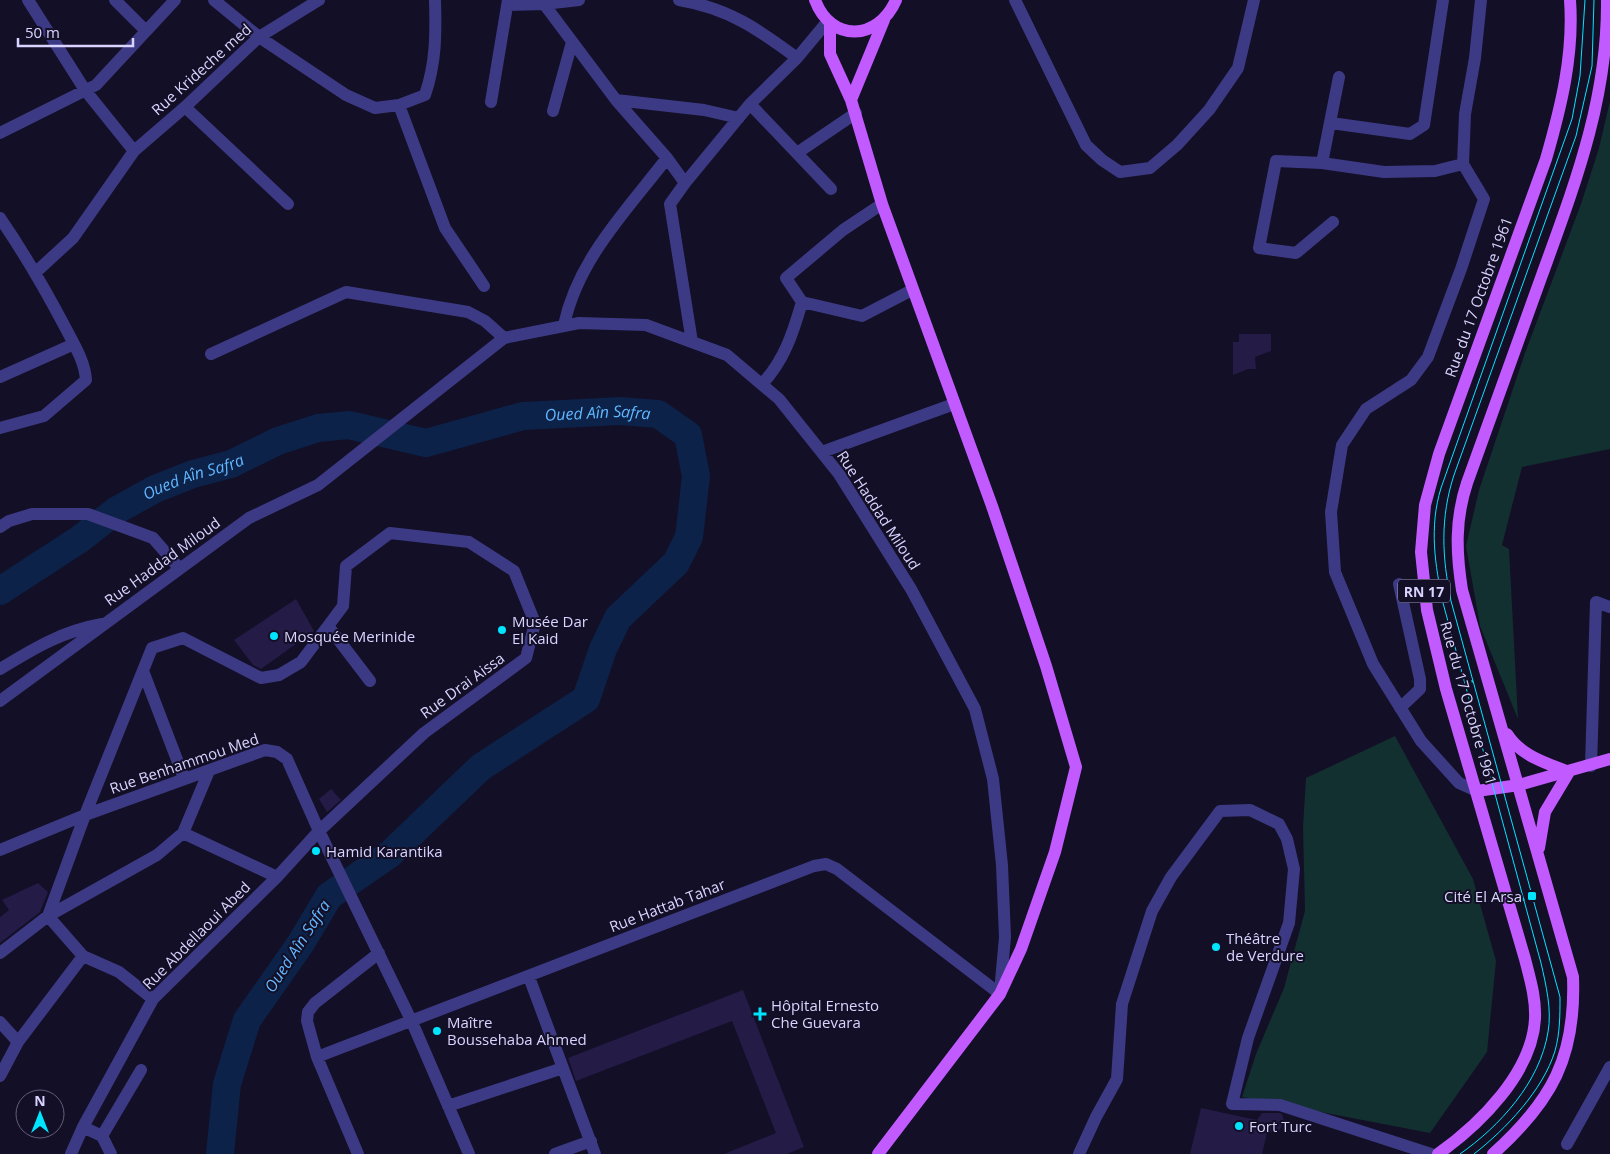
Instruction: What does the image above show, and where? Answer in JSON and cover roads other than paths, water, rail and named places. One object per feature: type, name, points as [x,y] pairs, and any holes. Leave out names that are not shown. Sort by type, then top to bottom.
[{"type":"main road","points":[[815,0],[829,23],[830,54],[856,113],[882,204],[992,506],[1046,666],[1076,767],[1054,852],[1021,949],[1000,994],[878,1154]]},
{"type":"main road","points":[[851,100],[884,20],[896,0]]},
{"type":"main road","name":"Rue du 17 Octobre 1961","points":[[1438,1154],[1452,1144],[1512,1082],[1529,1052],[1535,1018],[1534,994],[1477,791],[1446,689],[1427,610],[1422,578],[1422,527],[1425,505],[1438,454],[1546,159],[1555,128],[1567,76],[1570,45],[1570,0]]},
{"type":"main road","name":"Rue du 17 Octobre 1961","points":[[1493,1154],[1526,1120],[1545,1096],[1560,1072],[1573,1021],[1573,977],[1539,851],[1486,677],[1462,590],[1458,562],[1457,519],[1467,483],[1584,156],[1601,88],[1607,26],[1607,0]]},
{"type":"main road","points":[[829,23],[841,29],[858,31],[884,20]]},
{"type":"main road","points":[[1502,727],[1512,742],[1534,759],[1569,772]]},
{"type":"main road","points":[[1477,791],[1519,785],[1610,760]]},
{"type":"main road","points":[[1539,851],[1545,812],[1569,772]]},
{"type":"street","points":[[28,0],[85,90],[134,151]]},
{"type":"street","points":[[115,0],[145,30]]},
{"type":"street","points":[[0,133],[96,84],[145,30],[176,0]]},
{"type":"street","points":[[214,0],[259,37],[346,95],[375,108],[399,105],[424,95],[432,76],[436,47],[435,0]]},
{"type":"street","name":"Rue Krideche med","points":[[36,272],[73,238],[134,151],[259,37],[319,0]]},
{"type":"street","points":[[491,102],[508,3],[544,4],[579,0]]},
{"type":"street","points":[[679,0],[714,8],[738,18],[763,33],[797,58]]},
{"type":"street","points":[[1015,0],[1086,145],[1102,160],[1120,172],[1150,168],[1178,145],[1209,110],[1238,68],[1254,0]]},
{"type":"street","points":[[1331,123],[1410,134],[1424,125],[1443,0]]},
{"type":"street","points":[[1477,791],[1459,783],[1421,741],[1373,664],[1335,572],[1330,512],[1342,445],[1366,408],[1411,380],[1428,357],[1461,269],[1484,199],[1463,164],[1465,114],[1475,58],[1481,0]]},
{"type":"street","points":[[544,4],[616,100],[667,158],[685,183]]},
{"type":"street","points":[[692,342],[670,204],[750,104],[797,58],[829,23]]},
{"type":"street","points":[[553,111],[572,42]]},
{"type":"street","points":[[1322,163],[1339,77]]},
{"type":"street","points":[[616,100],[704,110],[739,118]]},
{"type":"street","points":[[750,104],[831,189]]},
{"type":"street","points":[[399,105],[445,228],[484,286]]},
{"type":"street","points":[[184,107],[288,204]]},
{"type":"street","points":[[797,152],[856,113]]},
{"type":"street","points":[[564,325],[578,282],[595,250],[667,158]]},
{"type":"street","points":[[1334,222],[1296,252],[1259,248],[1276,161],[1322,163],[1384,172],[1435,172],[1463,164]]},
{"type":"street","points":[[882,204],[844,230],[786,278],[802,302],[862,316],[912,290]]},
{"type":"street","points":[[0,218],[36,272],[86,371],[86,380],[44,416],[0,428]]},
{"type":"street","points":[[211,354],[346,292],[468,312],[485,321],[504,338]]},
{"type":"street","points":[[762,384],[775,370],[792,338],[802,302]]},
{"type":"street","name":"Rue Haddad Miloud","points":[[0,701],[249,518],[318,484],[504,338],[564,325],[646,325],[726,355],[779,399],[839,474],[911,589],[975,709],[993,779],[1002,864],[1006,937],[1000,994]]},
{"type":"street","points":[[0,377],[74,344]]},
{"type":"street","points":[[822,452],[954,404]]},
{"type":"street","points":[[0,527],[9,521],[32,514],[88,514],[153,538],[179,568]]},
{"type":"street","name":"Rue Drai Aissa","points":[[48,916],[85,815],[152,648],[183,638],[261,678],[279,674],[301,662],[343,606],[346,566],[390,533],[469,542],[514,571],[535,623],[526,658],[424,733],[319,831]]},
{"type":"street","points":[[1399,584],[1420,679],[1420,689],[1400,708]]},
{"type":"street","points":[[1590,766],[1596,602],[1610,607]]},
{"type":"street","points":[[0,669],[54,637],[80,628],[104,624]]},
{"type":"street","points":[[328,626],[370,682]]},
{"type":"street","points":[[143,671],[184,778]]},
{"type":"street","name":"Rue Benhammou Med","points":[[85,815],[265,750],[277,752],[287,759],[319,831],[412,1022],[469,1154]]},
{"type":"street","points":[[0,953],[48,916],[157,855],[183,833],[209,771]]},
{"type":"street","points":[[1080,1154],[1096,1117],[1117,1079],[1122,1004],[1152,911],[1172,877],[1220,811],[1250,810],[1279,824],[1287,840],[1294,869],[1288,923],[1248,1038],[1232,1104],[1280,1105],[1431,1154]]},
{"type":"street","points":[[0,850],[85,815]]},
{"type":"street","name":"Rue Abdellaoui Abed","points":[[71,1154],[83,1127],[153,999],[277,877],[319,831]]},
{"type":"street","points":[[183,833],[277,877]]},
{"type":"street","name":"Rue Hattab Tahar","points":[[317,1057],[529,977],[804,869],[826,864],[837,869],[1000,994]]},
{"type":"street","points":[[48,916],[83,956],[119,972],[153,999]]},
{"type":"street","points":[[358,1154],[317,1057],[307,1021],[308,1012],[315,1003],[379,952]]},
{"type":"street","points":[[0,1076],[18,1042],[83,956]]},
{"type":"street","points":[[529,977],[596,1154]]},
{"type":"street","points":[[0,1022],[18,1042]]},
{"type":"street","points":[[1567,1144],[1610,1067]]},
{"type":"street","points":[[448,1106],[563,1068]]},
{"type":"street","points":[[102,1136],[141,1070]]},
{"type":"street","points":[[83,1127],[102,1136],[111,1154]]},
{"type":"street","points":[[555,1154],[590,1141]]},
{"type":"waterway","name":"Oued Aîn Safra","points":[[0,591],[80,539],[117,510],[155,489],[193,474],[231,464],[278,441],[318,428],[349,425],[426,443],[523,416],[620,411],[658,414],[688,435],[696,476],[689,537],[676,563],[618,618],[603,649],[586,699],[481,767],[390,854],[329,896],[301,943],[247,1020],[227,1084],[220,1154]]},
{"type":"tram line","points":[[1460,1154],[1490,1130],[1516,1101],[1527,1085],[1544,1050],[1549,1015],[1548,998],[1541,963],[1443,603],[1434,546],[1435,517],[1441,488],[1572,119],[1580,76],[1585,0]]},
{"type":"tram line","points":[[1474,1154],[1511,1121],[1542,1080],[1557,1044],[1560,997],[1451,601],[1444,553],[1446,507],[1454,475],[1576,136],[1592,66],[1594,0]]},
{"type":"place","name":"Musée Dar El Kaid","points":[[502,630]]},
{"type":"place","name":"Mosquée Merinide","points":[[274,636]]},
{"type":"place","name":"Hamid Karantika","points":[[316,851]]},
{"type":"place","name":"Cité El Arsa","points":[[1532,896]]},
{"type":"place","name":"Théâtre de Verdure","points":[[1216,947]]},
{"type":"place","name":"Hôpital Ernesto Che Guevara","points":[[760,1014]]},
{"type":"place","name":"Maître Boussehaba Ahmed","points":[[437,1031]]},
{"type":"place","name":"Fort Turc","points":[[1239,1126]]}]
